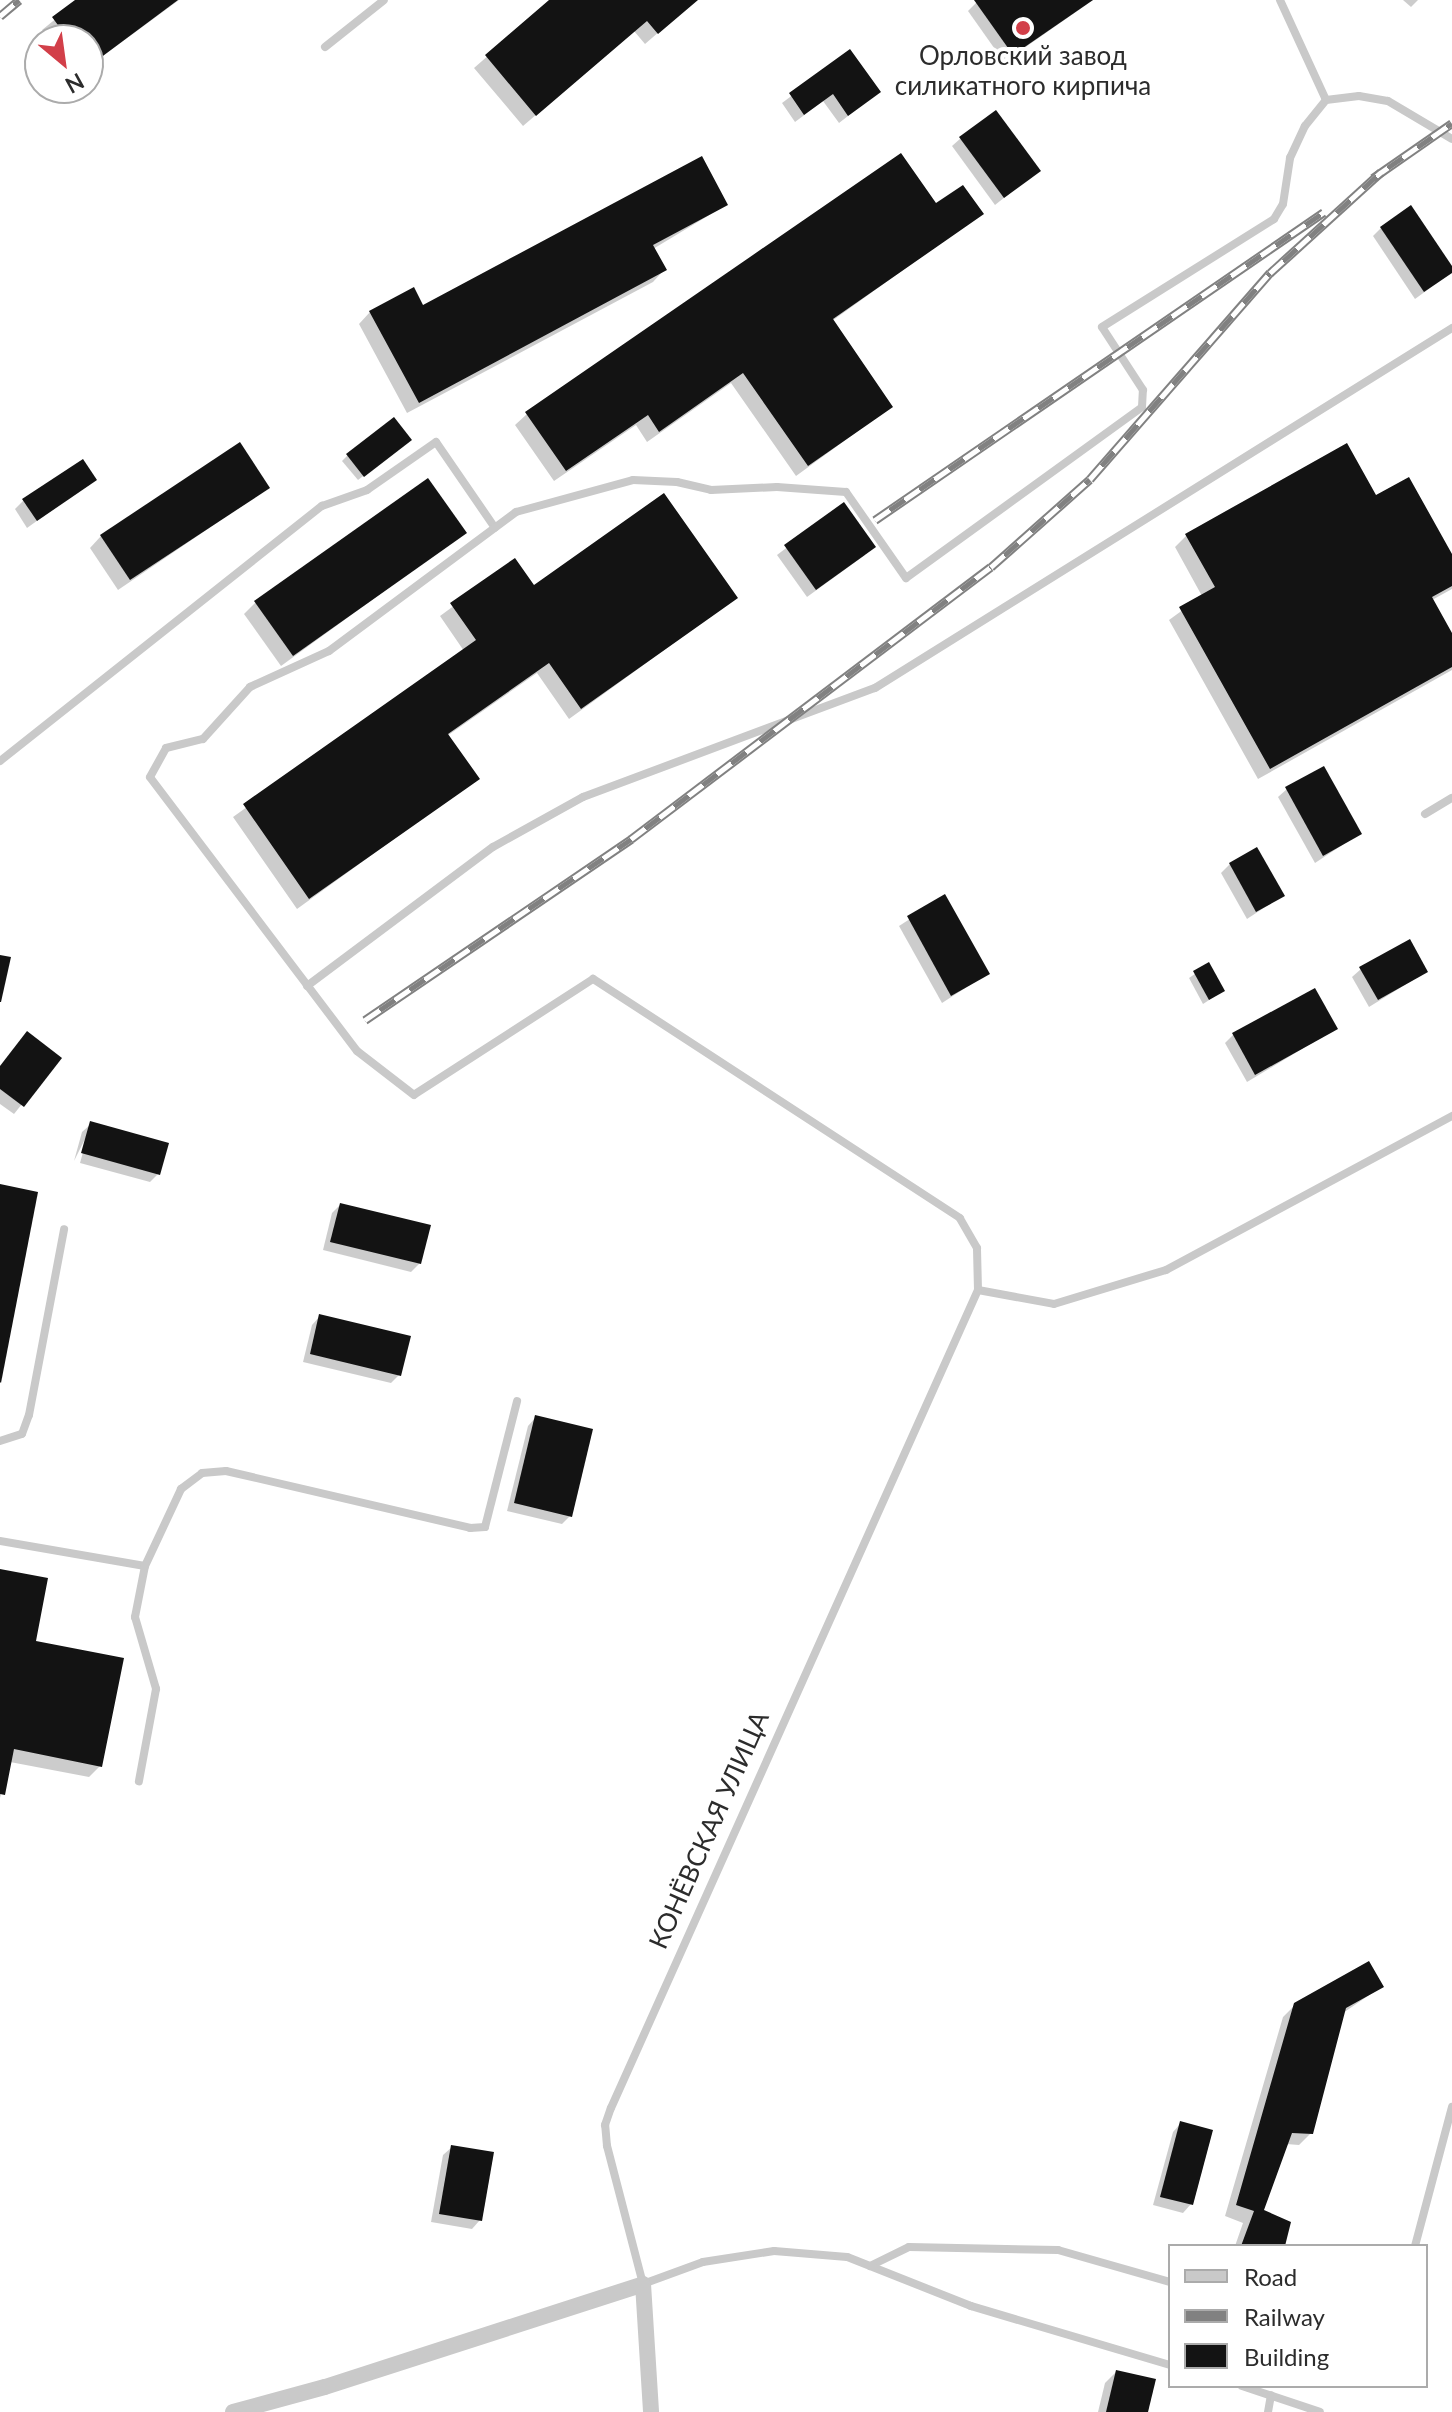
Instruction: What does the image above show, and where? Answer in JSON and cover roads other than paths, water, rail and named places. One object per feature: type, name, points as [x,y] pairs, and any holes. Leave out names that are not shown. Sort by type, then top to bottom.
[{"type":"street","points":[[233,2412],[325,2387],[643,2284]]},
{"type":"street","name":"КОНЁВСКАЯ УЛИЦА","points":[[643,2284],[651,2412]]},
{"type":"lane","points":[[325,47],[384,0]]},
{"type":"lane","points":[[1280,0],[1326,100]]},
{"type":"lane","points":[[1452,139],[1388,101],[1359,96],[1326,100],[1305,126],[1290,158],[1283,204],[1274,219],[1102,327],[1143,390],[1142,407],[906,578],[846,492],[711,490],[677,482],[633,480],[516,512],[329,651],[250,687],[203,739],[166,748],[150,777],[357,1051],[414,1095],[593,979],[960,1218],[977,1248],[978,1290],[1054,1304],[1166,1270],[1452,1116]]},
{"type":"lane","points":[[307,986],[493,847],[583,797],[875,688],[1452,328]]},
{"type":"lane","points":[[0,761],[322,506],[367,490],[436,442],[495,528]]},
{"type":"lane","points":[[1425,814],[1452,798]]},
{"type":"lane","points":[[0,1441],[22,1434],[29,1415],[64,1229]]},
{"type":"lane","name":"КОНЁВСКАЯ УЛИЦА","points":[[643,2284],[605,2125],[978,1290]]},
{"type":"lane","points":[[139,1781],[156,1689],[135,1617],[145,1566],[181,1489],[202,1473],[226,1471],[470,1528],[485,1527],[517,1401]]},
{"type":"lane","points":[[0,1541],[145,1566]]},
{"type":"lane","points":[[1416,2244],[1452,2107]]},
{"type":"lane","points":[[870,2266],[909,2247],[1058,2250],[1168,2281]]},
{"type":"lane","points":[[643,2284],[703,2262],[774,2251],[847,2257],[971,2306],[1168,2364]]},
{"type":"lane","points":[[1248,2388],[1320,2412]]},
{"type":"lane","points":[[1268,2412],[1271,2395]]},
{"type":"railway","points":[[0,16],[19,0]]},
{"type":"railway","points":[[1373,178],[1452,123]]},
{"type":"railway","points":[[365,1020],[631,839],[991,567],[1090,479],[1270,273],[1381,172]]},
{"type":"railway","points":[[875,520],[1324,212]]},
{"type":"place","name":"Орловский завод силикатного кирпича","points":[[1023,28]]}]
